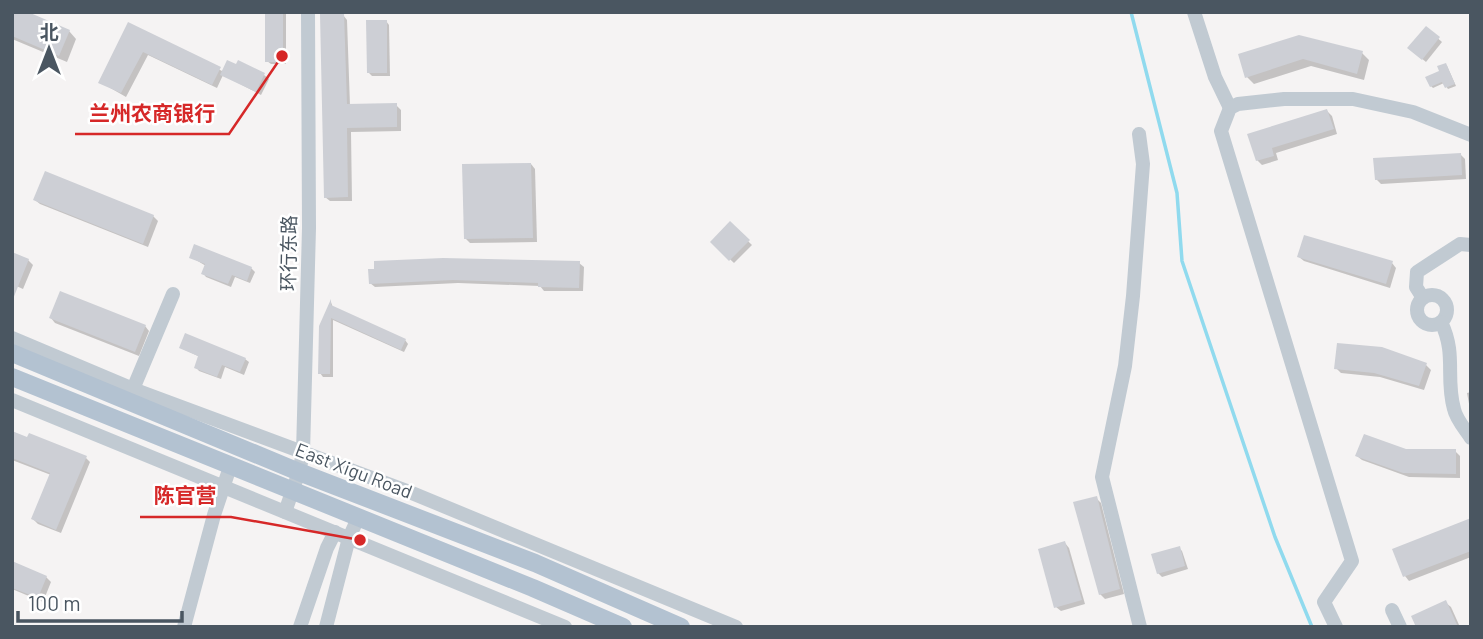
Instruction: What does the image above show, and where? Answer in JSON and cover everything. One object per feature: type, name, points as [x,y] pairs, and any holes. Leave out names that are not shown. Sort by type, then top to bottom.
[{"type":"main road","name":"East Xigu Road","points":[[12,353],[299,471],[535,563],[681,627]]},
{"type":"main road","points":[[12,377],[623,627]]},
{"type":"street","name":"环行东路","points":[[285,512],[303,453],[309,228],[308,12]]},
{"type":"street","points":[[1194,12],[1215,77],[1230,108]]},
{"type":"street","points":[[1336,627],[1324,602],[1352,561],[1221,131],[1230,108],[1238,104],[1284,99],[1353,99],[1413,112],[1471,135]]},
{"type":"street","points":[[1139,134],[1143,164],[1125,366],[1102,477],[1140,627]]},
{"type":"street","points":[[1423,298],[1416,287],[1417,272],[1460,244],[1471,245]]},
{"type":"street","points":[[133,389],[173,294]]},
{"type":"street","points":[[1435,295],[1444,301],[1447,312],[1441,322],[1429,325],[1420,319],[1417,307],[1423,298],[1435,295]]},
{"type":"street","points":[[1441,322],[1452,357],[1450,385],[1454,412],[1471,438]]},
{"type":"street","points":[[12,338],[133,389],[407,491],[736,627]]},
{"type":"street","points":[[12,400],[565,627]]},
{"type":"street","points":[[184,627],[230,467]]},
{"type":"street","points":[[326,627],[349,538],[358,518]]},
{"type":"street","points":[[300,627],[335,532]]},
{"type":"street","points":[[1392,610],[1400,627]]},
{"type":"building","points":[[12,12],[28,12],[70,30],[59,56],[12,36]]},
{"type":"building","points":[[265,12],[283,12],[283,62],[265,62]]},
{"type":"building","points":[[344,13],[347,104],[397,103],[397,127],[347,128],[348,197],[324,198],[320,14]]},
{"type":"building","points":[[366,20],[387,20],[387,73],[367,73]]},
{"type":"building","points":[[128,22],[221,67],[212,85],[143,52],[121,93],[98,83]]},
{"type":"building","points":[[1426,26],[1440,37],[1422,60],[1407,48]]},
{"type":"building","points":[[1299,35],[1363,51],[1357,74],[1303,59],[1245,78],[1238,54]]},
{"type":"building","points":[[227,60],[236,64],[238,60],[265,73],[256,92],[220,75]]},
{"type":"building","points":[[1446,63],[1455,84],[1445,88],[1442,82],[1430,87],[1425,77],[1439,71],[1437,66]]},
{"type":"building","points":[[1327,109],[1334,129],[1272,148],[1274,156],[1256,161],[1247,134]]},
{"type":"building","points":[[1461,153],[1462,175],[1375,180],[1373,158]]},
{"type":"building","points":[[531,163],[533,238],[464,239],[462,164]]},
{"type":"building","points":[[45,171],[154,215],[143,244],[33,200]]},
{"type":"building","points":[[730,221],[750,240],[729,261],[710,242]]},
{"type":"building","points":[[1304,235],[1393,261],[1386,284],[1297,257]]},
{"type":"building","points":[[194,244],[252,267],[247,281],[232,275],[228,284],[201,274],[205,264],[189,258]]},
{"type":"building","points":[[12,252],[29,259],[13,299],[12,299]]},
{"type":"building","points":[[443,258],[580,261],[579,288],[538,287],[538,283],[453,280],[369,284],[368,269],[374,269],[374,261]]},
{"type":"building","points":[[60,291],[146,325],[135,352],[49,318]]},
{"type":"building","points":[[331,299],[331,305],[406,339],[401,350],[331,318],[330,374],[318,374],[319,326]]},
{"type":"building","points":[[185,333],[246,358],[240,372],[222,365],[217,377],[194,368],[198,356],[179,348]]},
{"type":"building","points":[[1337,343],[1382,347],[1427,363],[1419,386],[1374,373],[1334,369]]},
{"type":"building","points":[[12,431],[27,437],[29,433],[87,456],[56,530],[31,519],[50,473],[12,458]]},
{"type":"building","points":[[1364,434],[1406,449],[1456,449],[1456,474],[1403,473],[1355,456]]},
{"type":"building","points":[[1097,496],[1120,589],[1099,595],[1073,502]]},
{"type":"building","points":[[1471,518],[1471,551],[1403,577],[1392,549]]},
{"type":"building","points":[[1065,541],[1082,600],[1054,608],[1038,549]]},
{"type":"building","points":[[1180,546],[1185,566],[1157,574],[1151,554]]},
{"type":"building","points":[[12,561],[47,576],[38,598],[12,588]]},
{"type":"building","points":[[1446,600],[1458,627],[1416,627],[1411,616]]},
{"type":"waterway","points":[[1131,12],[1177,193],[1182,261],[1275,537],[1312,627]]},
{"type":"place","name":"兰州农商银行","points":[[282,56]]},
{"type":"place","name":"陈官营","points":[[360,540]]}]
